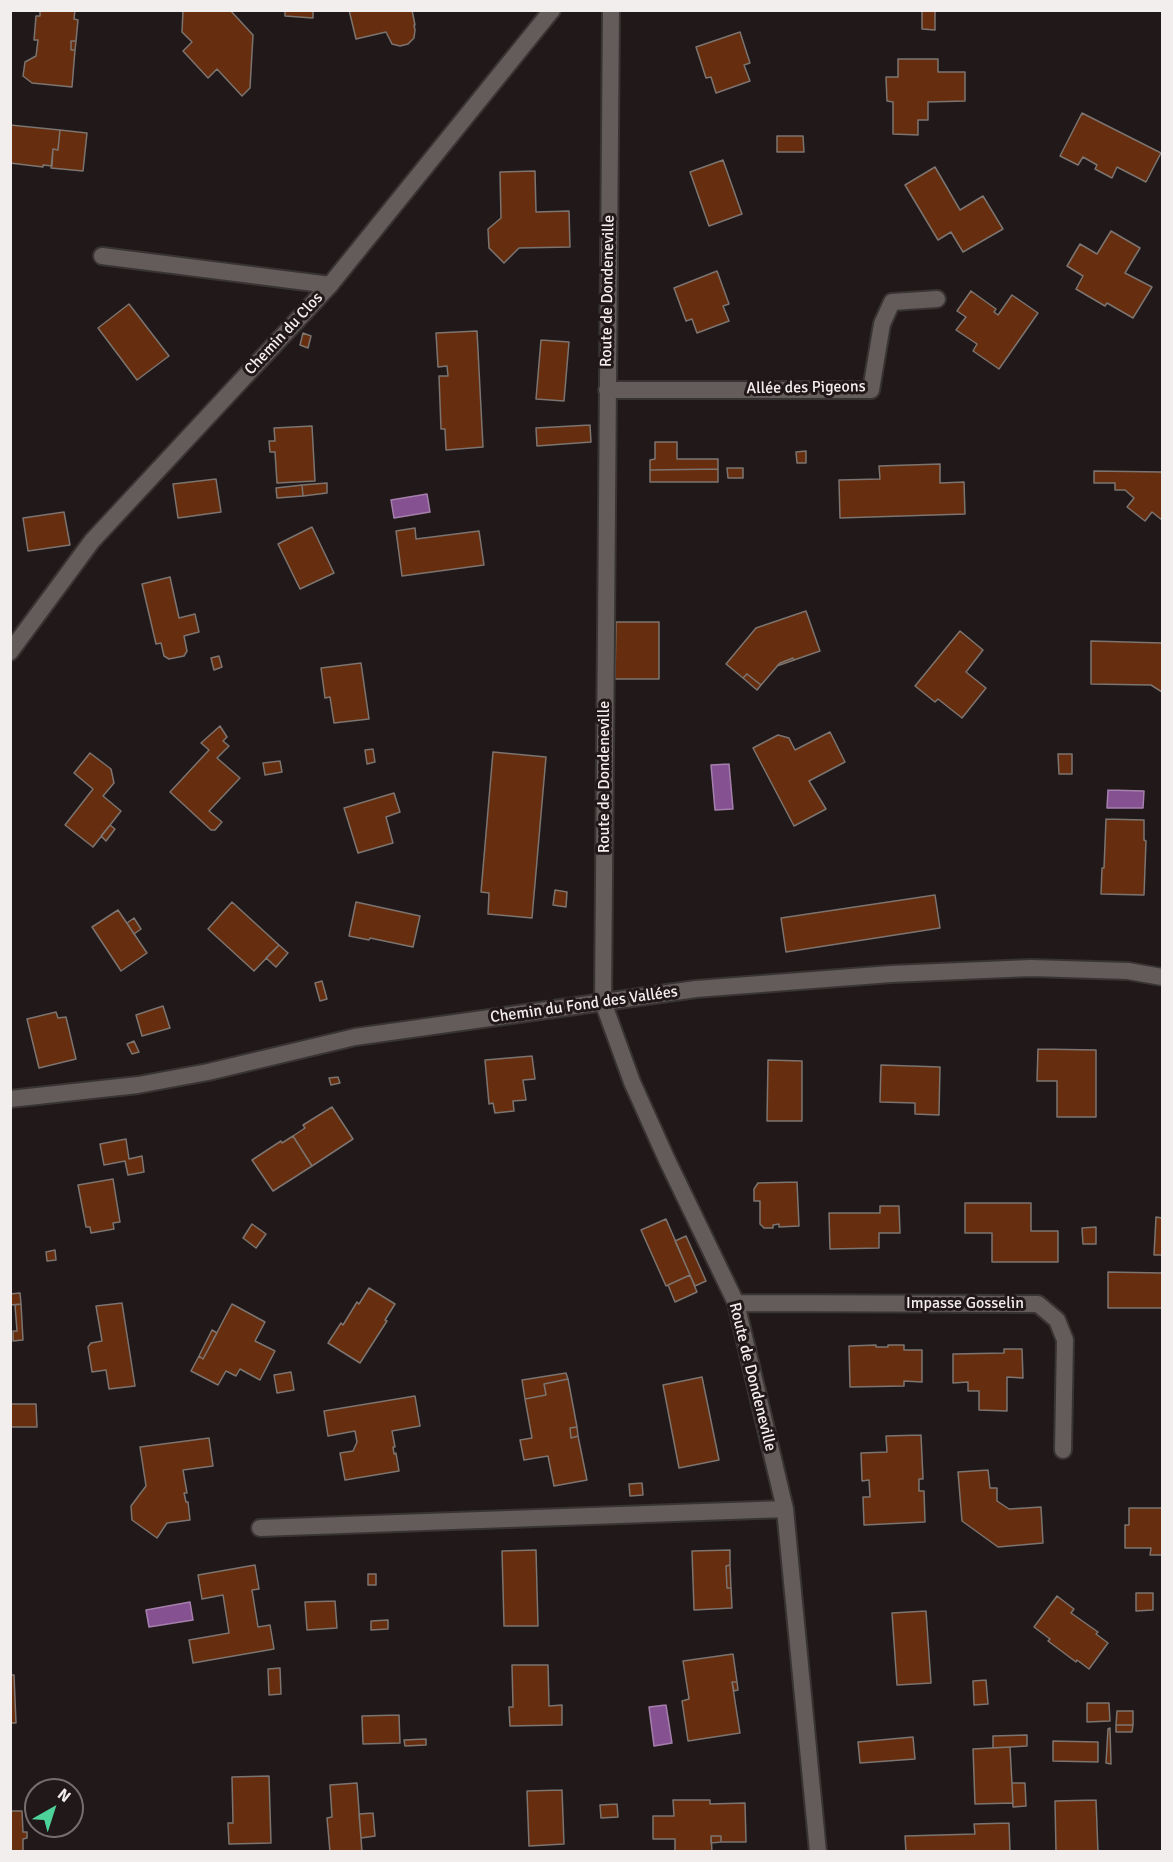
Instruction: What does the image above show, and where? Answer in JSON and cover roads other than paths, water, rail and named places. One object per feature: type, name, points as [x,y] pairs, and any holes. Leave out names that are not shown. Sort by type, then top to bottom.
[{"type":"street","name":"Chemin du Clos","points":[[10,652],[92,541],[330,285],[552,10]]},
{"type":"street","name":"Route de Dondeneville","points":[[611,10],[603,1002],[632,1082],[736,1304],[785,1509],[818,1851]]},
{"type":"street","points":[[102,256],[330,285]]},
{"type":"street","name":"Allée des Pigeons","points":[[607,390],[871,390],[882,324],[892,302],[937,299]]},
{"type":"street","name":"Chemin du Fond des Vallées","points":[[10,1098],[138,1085],[208,1072],[356,1037],[696,989],[891,974],[1031,968],[1128,971],[1162,977]]},
{"type":"street","name":"Impasse Gosselin","points":[[736,1304],[1038,1304],[1057,1320],[1065,1340],[1064,1450]]},
{"type":"street","points":[[261,1528],[785,1509]]}]
